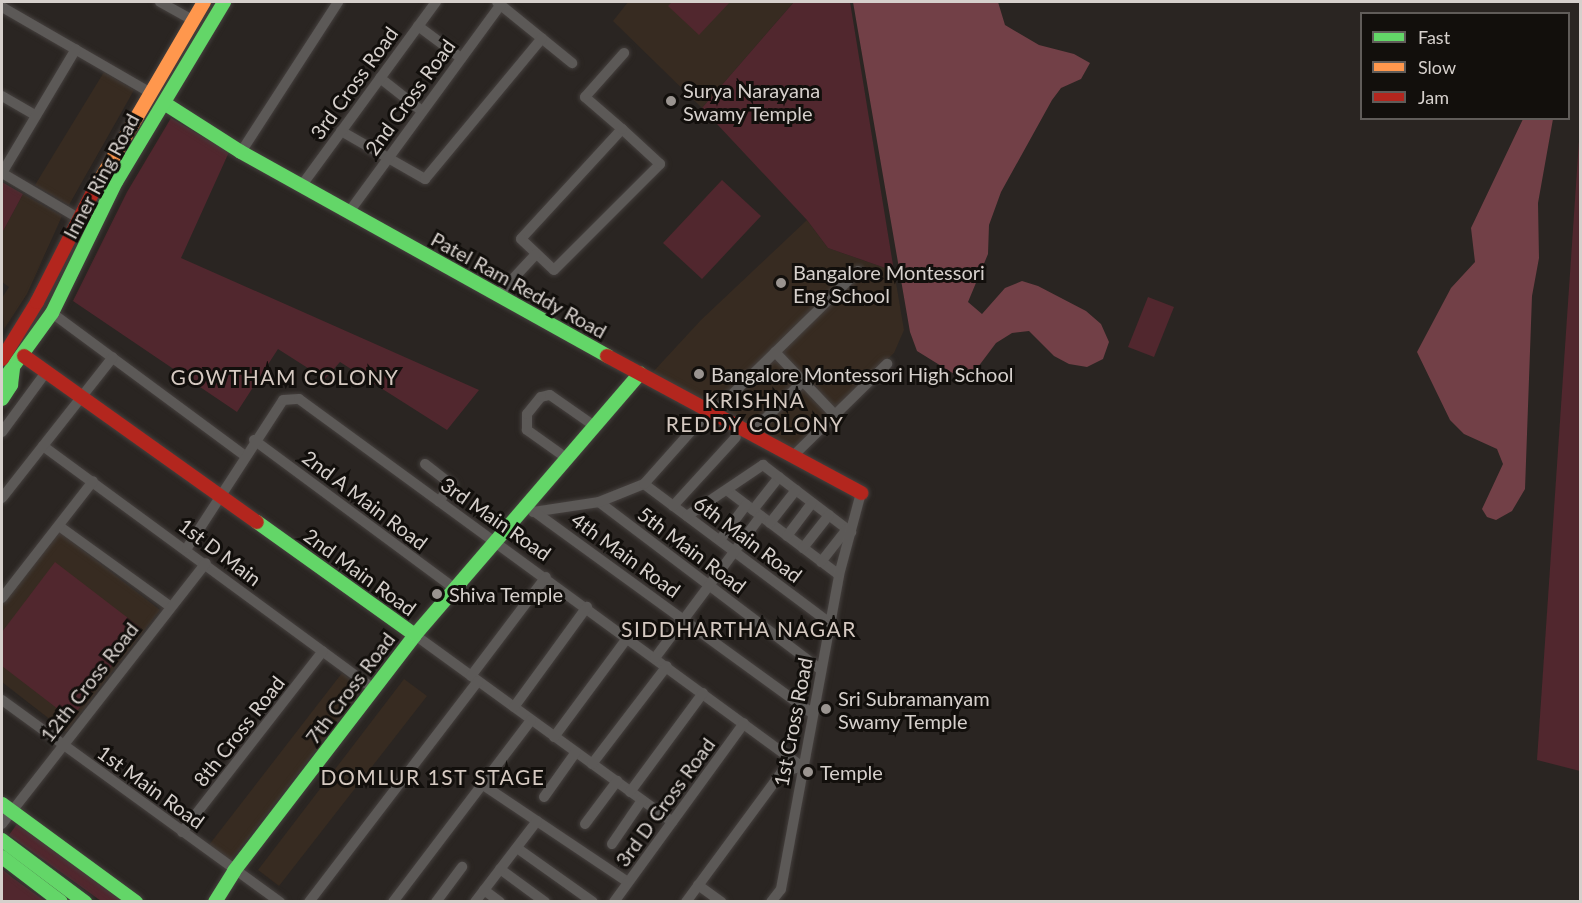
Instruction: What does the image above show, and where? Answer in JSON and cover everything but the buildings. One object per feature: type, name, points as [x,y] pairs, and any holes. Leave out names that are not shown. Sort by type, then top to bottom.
[{"type":"street","points":[[160,2],[192,20]]},
{"type":"street","name":"Inner Ring Road","points":[[2,359],[7,338],[38,302],[78,218],[149,92],[204,2]]},
{"type":"street","name":"Inner Ring Road","points":[[2,382],[24,356],[52,313],[116,182],[224,2]]},
{"type":"street","points":[[241,152],[338,2]]},
{"type":"street","name":"3rd Cross Road","points":[[302,185],[436,2]]},
{"type":"street","points":[[499,3],[572,63]]},
{"type":"street","name":"2nd Cross Road","points":[[349,212],[499,3]]},
{"type":"street","points":[[2,7],[149,92]]},
{"type":"street","points":[[418,26],[461,58]]},
{"type":"street","points":[[341,131],[425,179],[542,38]]},
{"type":"street","points":[[76,49],[2,173],[78,218]]},
{"type":"street","points":[[622,129],[521,239],[555,270],[660,164],[622,129],[585,97],[624,53]]},
{"type":"street","points":[[380,78],[422,111]]},
{"type":"street","points":[[2,96],[36,116]]},
{"type":"street","name":"Patel Ram Reddy Road","points":[[164,103],[241,152],[497,296],[640,373],[707,416],[751,433],[861,493]]},
{"type":"street","points":[[497,296],[536,254]]},
{"type":"street","points":[[517,513],[598,502],[644,484],[707,416],[858,271]]},
{"type":"street","points":[[52,313],[245,456]]},
{"type":"street","points":[[775,352],[835,415]]},
{"type":"street","name":"2nd Main Road","points":[[24,356],[672,822]]},
{"type":"street","points":[[2,498],[113,357]]},
{"type":"street","points":[[793,456],[887,364]]},
{"type":"street","points":[[2,399],[11,385],[13,369]]},
{"type":"street","points":[[2,432],[46,372]]},
{"type":"street","name":"7th Cross Road","points":[[212,899],[415,635],[565,457],[640,373]]},
{"type":"street","points":[[751,433],[804,381]]},
{"type":"street","points":[[565,457],[527,430],[527,414],[541,397],[550,395],[593,425]]},
{"type":"street","name":"3rd Main Road","points":[[255,440],[283,400],[299,399],[546,577],[801,766]]},
{"type":"street","points":[[673,506],[736,436]]},
{"type":"street","points":[[186,548],[255,440]]},
{"type":"street","name":"2nd A Main Road","points":[[255,440],[454,588]]},
{"type":"street","name":"1st D Main","points":[[43,446],[186,548],[374,689]]},
{"type":"street","points":[[425,464],[452,485],[439,501]]},
{"type":"street","points":[[687,516],[728,491],[763,465],[849,530],[821,562]]},
{"type":"street","points":[[655,658],[734,551],[779,477]]},
{"type":"street","points":[[2,598],[93,481]]},
{"type":"street","name":"6th Main Road","points":[[644,484],[830,623]]},
{"type":"street","points":[[720,540],[757,513],[796,490]]},
{"type":"street","points":[[728,491],[839,575]]},
{"type":"street","name":"1st Cross Road","points":[[771,902],[781,889],[801,766],[839,575],[849,530],[861,493]]},
{"type":"street","name":"5th Main Road","points":[[598,502],[821,670]]},
{"type":"street","points":[[787,536],[812,502]]},
{"type":"street","name":"4th Main Road","points":[[535,512],[812,713]]},
{"type":"street","points":[[803,548],[829,515]]},
{"type":"street","points":[[59,526],[171,607]]},
{"type":"street","name":"12th Cross Road","points":[[2,824],[7,808],[63,745],[206,563]]},
{"type":"street","points":[[309,902],[475,679],[546,577]]},
{"type":"street","points":[[514,707],[587,607]]},
{"type":"street","points":[[554,737],[628,637]]},
{"type":"street","name":"8th Cross Road","points":[[182,832],[323,651]]},
{"type":"street","points":[[592,764],[667,666]]},
{"type":"street","points":[[630,792],[704,693]]},
{"type":"street","name":"1st Main Road","points":[[2,700],[234,871],[280,902]]},
{"type":"street","points":[[393,902],[531,720]]},
{"type":"street","name":"3rd D Cross Road","points":[[614,902],[744,723]]},
{"type":"street","points":[[544,797],[576,752]]},
{"type":"street","points":[[686,902],[781,773],[801,766]]},
{"type":"street","points":[[585,824],[617,782]]},
{"type":"street","points":[[483,784],[628,882]]},
{"type":"street","points":[[612,844],[642,800]]},
{"type":"street","points":[[7,808],[136,902]]},
{"type":"street","points":[[475,902],[537,821]]},
{"type":"street","points":[[2,840],[85,902]]},
{"type":"street","points":[[517,848],[593,902]]},
{"type":"street","points":[[2,857],[61,902]]},
{"type":"street","points":[[436,902],[462,867]]},
{"type":"street","points":[[500,869],[545,902]]},
{"type":"street","points":[[698,885],[721,902]]},
{"type":"street","points":[[484,890],[500,902]]},
{"type":"shaded area","points":[[628,2],[794,2],[702,108],[613,21]]},
{"type":"shaded area","points":[[672,2],[730,2],[699,35],[668,6]]},
{"type":"shaded area","points":[[794,2],[850,2],[894,271],[828,248],[807,220],[702,108]]},
{"type":"shaded area","points":[[853,2],[998,2],[1005,25],[1039,45],[1074,54],[1090,63],[1081,79],[1061,88],[1052,100],[1001,192],[989,225],[988,254],[968,302],[982,314],[1005,288],[1022,281],[1038,286],[1086,311],[1101,324],[1109,342],[1103,359],[1087,367],[1069,364],[1054,356],[1029,331],[1012,333],[996,343],[975,371],[959,377],[917,351],[910,332]]},
{"type":"shaded area","points":[[104,72],[134,90],[69,205],[35,185]]},
{"type":"shaded area","points":[[171,118],[229,152],[181,258],[479,390],[447,430],[340,362],[325,379],[278,349],[237,412],[73,301],[127,192]]},
{"type":"shaded area","points":[[1523,120],[1553,120],[1538,203],[1539,258],[1532,296],[1525,489],[1512,511],[1496,520],[1487,517],[1482,509],[1503,464],[1497,449],[1464,434],[1450,420],[1417,352],[1451,288],[1475,262],[1471,228]]},
{"type":"shaded area","points":[[1580,126],[1580,771],[1537,760]]},
{"type":"shaded area","points":[[722,180],[761,216],[702,279],[663,243]]},
{"type":"shaded area","points":[[2,182],[23,194],[2,233]]},
{"type":"shaded area","points":[[23,194],[62,216],[27,294],[4,329],[2,298],[9,287],[2,282],[2,233]]},
{"type":"shaded area","points":[[807,220],[828,248],[894,271],[904,330],[894,353],[790,451],[652,373],[701,320]]},
{"type":"shaded area","points":[[1148,297],[1174,307],[1154,357],[1128,347]]},
{"type":"shaded area","points":[[58,531],[160,610],[66,732],[2,682],[2,604]]},
{"type":"shaded area","points":[[55,562],[141,628],[71,719],[2,666],[2,632]]},
{"type":"shaded area","points":[[342,673],[363,689],[230,861],[209,845]]},
{"type":"shaded area","points":[[404,679],[427,696],[279,886],[258,870]]},
{"type":"shaded area","points":[[17,824],[124,901],[101,901],[9,835]]},
{"type":"shaded area","points":[[2,869],[13,878],[45,901],[2,901]]},
{"type":"traffic: fast","points":[[2,382],[52,313],[116,182],[224,2]]},
{"type":"traffic: fast","points":[[164,103],[241,152],[607,356]]},
{"type":"traffic: fast","points":[[2,399],[11,385],[13,369]]},
{"type":"traffic: fast","points":[[215,902],[234,871],[415,635],[640,373]]},
{"type":"traffic: fast","points":[[257,522],[415,635]]},
{"type":"traffic: fast","points":[[2,804],[136,902]]},
{"type":"traffic: fast","points":[[2,840],[85,902]]},
{"type":"traffic: fast","points":[[2,857],[61,902]]},
{"type":"traffic: slow","points":[[93,192],[204,2]]},
{"type":"traffic: jam","points":[[2,359],[37,302],[93,192]]},
{"type":"traffic: jam","points":[[24,356],[257,522]]},
{"type":"traffic: jam","points":[[607,356],[861,493]]},
{"type":"place","name":"Surya Narayana Swamy Temple","points":[[671,101]]},
{"type":"place","name":"Bangalore Montessori Eng School","points":[[781,283]]},
{"type":"place","name":"Bangalore Montessori High School","points":[[699,374]]},
{"type":"place","name":"Shiva Temple","points":[[437,594]]},
{"type":"place","name":"Sri Subramanyam Swamy Temple","points":[[826,709]]},
{"type":"place","name":"Temple","points":[[808,772]]},
{"type":"district","name":"GOWTHAM COLONY","points":[[285,377]]},
{"type":"district","name":"KRISHNA REDDY COLONY","points":[[755,412]]},
{"type":"district","name":"SIDDHARTHA NAGAR","points":[[739,629]]},
{"type":"district","name":"DOMLUR 1ST STAGE","points":[[433,777]]}]
